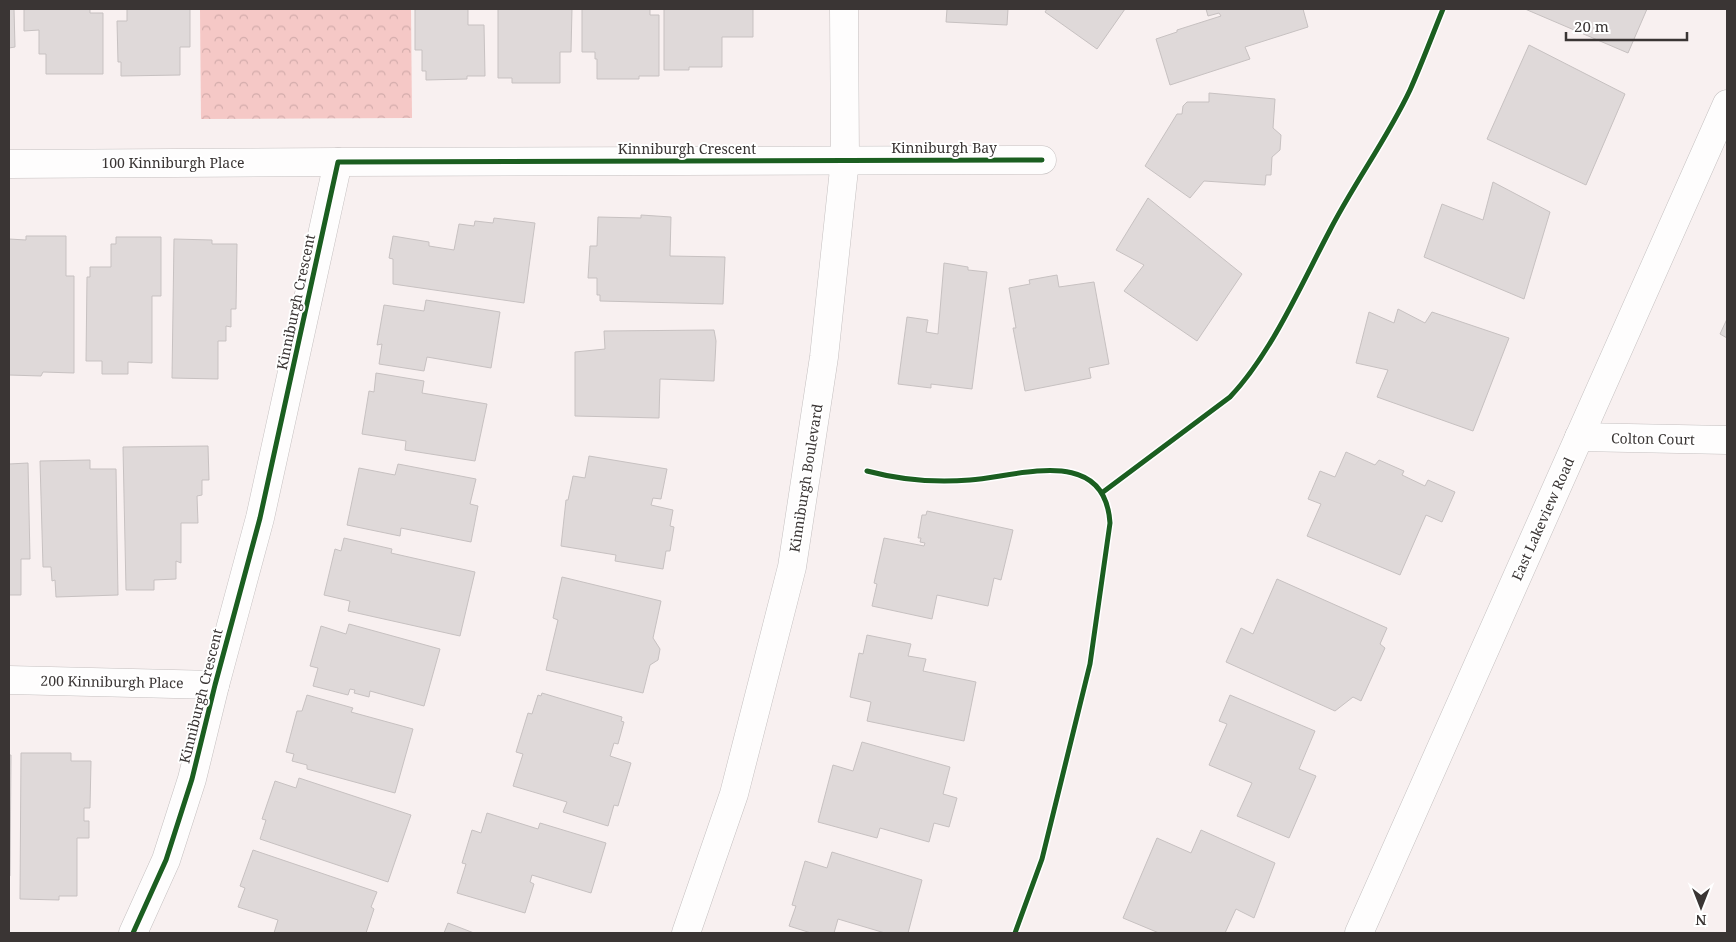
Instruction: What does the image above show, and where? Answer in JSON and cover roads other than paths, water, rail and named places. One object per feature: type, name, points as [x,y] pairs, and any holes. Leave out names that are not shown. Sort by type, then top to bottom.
[{"type":"street","name":"Kinniburgh Boulevard","points":[[686,933],[734,794],[792,567],[824,357],[845,160],[844,9]]},
{"type":"street","name":"East Lakeview Road","points":[[1359,933],[1727,104]]},
{"type":"street","name":"Kinniburgh Bay","points":[[845,160],[1042,160]]},
{"type":"street","name":"Kinniburgh Crescent","points":[[134,933],[166,860],[192,780],[215,685],[260,518],[338,162],[845,160]]},
{"type":"street","name":"100 Kinniburgh Place","points":[[9,164],[338,162]]},
{"type":"street","name":"Colton Court","points":[[1579,437],[1727,440]]},
{"type":"street","name":"200 Kinniburgh Place","points":[[9,680],[215,685]]}]
